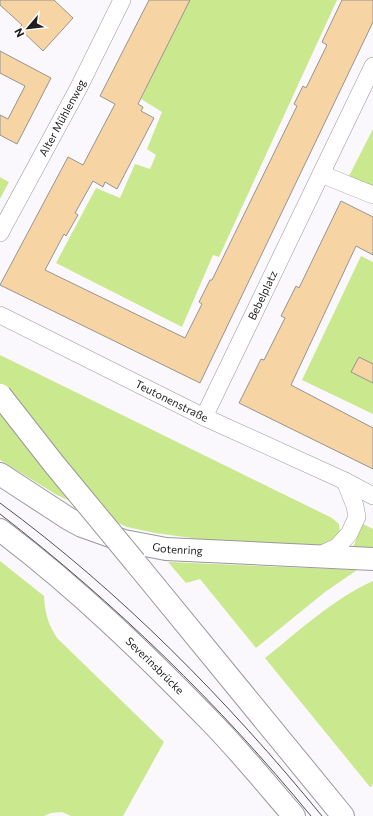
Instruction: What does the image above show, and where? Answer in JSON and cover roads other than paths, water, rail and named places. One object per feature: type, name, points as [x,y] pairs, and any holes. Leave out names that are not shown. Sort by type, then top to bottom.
[{"type":"main road","points":[[0,395],[54,464],[343,816]]},
{"type":"main road","name":"Gotenring","points":[[0,474],[69,519],[82,526],[124,541],[159,548],[200,551],[373,559]]},
{"type":"main road","name":"Severinsbrücke","points":[[0,530],[26,550],[113,626],[215,726],[294,816]]},
{"type":"street","name":"Alter Mühlenweg","points":[[0,233],[78,89],[122,0]]},
{"type":"street","name":"Bebelplatz","points":[[204,416],[373,66]]},
{"type":"street","points":[[321,174],[373,195]]},
{"type":"street","name":"Teutonenstraße","points":[[0,315],[204,416],[345,481],[373,496]]},
{"type":"street","points":[[315,557],[337,547],[349,534],[357,517],[355,506],[345,481]]},
{"type":"tram line","points":[[0,503],[45,537],[88,573],[171,649],[249,731],[322,816]]},
{"type":"tram line","points":[[0,514],[84,583],[164,656],[240,734],[311,816]]}]
